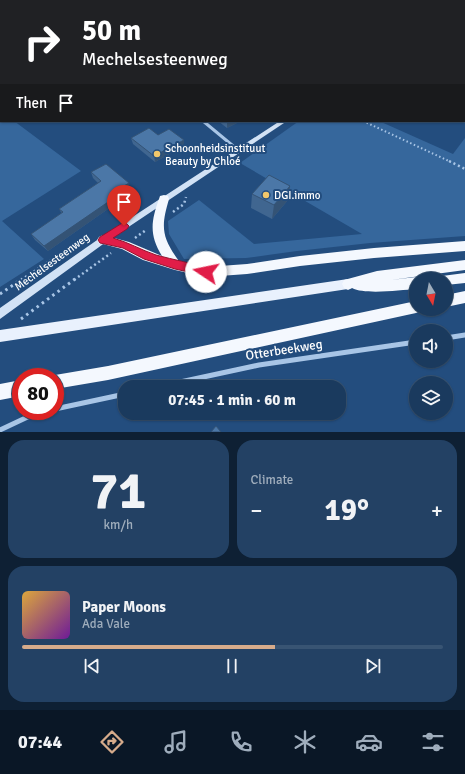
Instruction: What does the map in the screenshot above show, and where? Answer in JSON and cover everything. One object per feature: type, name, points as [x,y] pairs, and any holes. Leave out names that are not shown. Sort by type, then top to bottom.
[{"type":"highway","points":[[164,199],[156,223],[158,237],[163,250],[175,265]]},
{"type":"highway","points":[[103,240],[125,245],[147,256],[175,265],[206,272],[247,269],[300,261],[374,253],[465,246]]},
{"type":"highway","points":[[348,284],[377,276],[465,265]]},
{"type":"highway","points":[[453,279],[465,278]]},
{"type":"highway","points":[[348,284],[382,286],[409,283]]},
{"type":"highway","points":[[453,300],[465,297]]},
{"type":"highway","points":[[64,380],[116,371],[409,308]]},
{"type":"highway","points":[[0,392],[12,390]]},
{"type":"main road","name":"Mechelsesteenweg","points":[[0,314],[103,240],[282,122]]},
{"type":"main road","points":[[0,336],[348,284]]},
{"type":"street","points":[[205,122],[238,150]]},
{"type":"street","points":[[453,337],[465,335]]},
{"type":"street","name":"Otterbeekweg","points":[[189,380],[259,365],[409,343]]},
{"type":"street","points":[[64,407],[118,396]]},
{"type":"street","points":[[0,430],[21,420]]},
{"type":"path","points":[[365,122],[465,169]]},
{"type":"path","points":[[19,321],[107,255],[125,245],[184,204],[192,181]]},
{"type":"shaded area","points":[[0,122],[15,122],[81,171],[2,221],[44,259],[0,287]]},
{"type":"shaded area","points":[[298,122],[381,122],[453,154],[465,138],[465,236],[370,243],[246,258],[184,259],[169,234],[168,221],[199,200],[254,244],[362,234],[240,163]]},
{"type":"building","name":"Schoonheidsinstituut Beauty by Chloé","points":[[149,128],[158,135],[169,129],[184,140],[154,156],[131,138]]},
{"type":"building","points":[[106,164],[129,183],[124,186],[127,189],[44,246],[31,234],[63,212],[59,209],[101,181],[91,172]]},
{"type":"building","points":[[269,175],[290,186],[274,205],[252,194]]},
{"type":"building","points":[[216,426],[221,432],[211,432]]},
{"type":"place","name":"Schoonheidsinstituut Beauty by Chloé","points":[[157,154]]},
{"type":"place","name":"DGI.immo","points":[[266,195]]},
{"type":"route","points":[[124,226],[103,240],[125,245],[147,256],[175,265],[206,272]]}]
